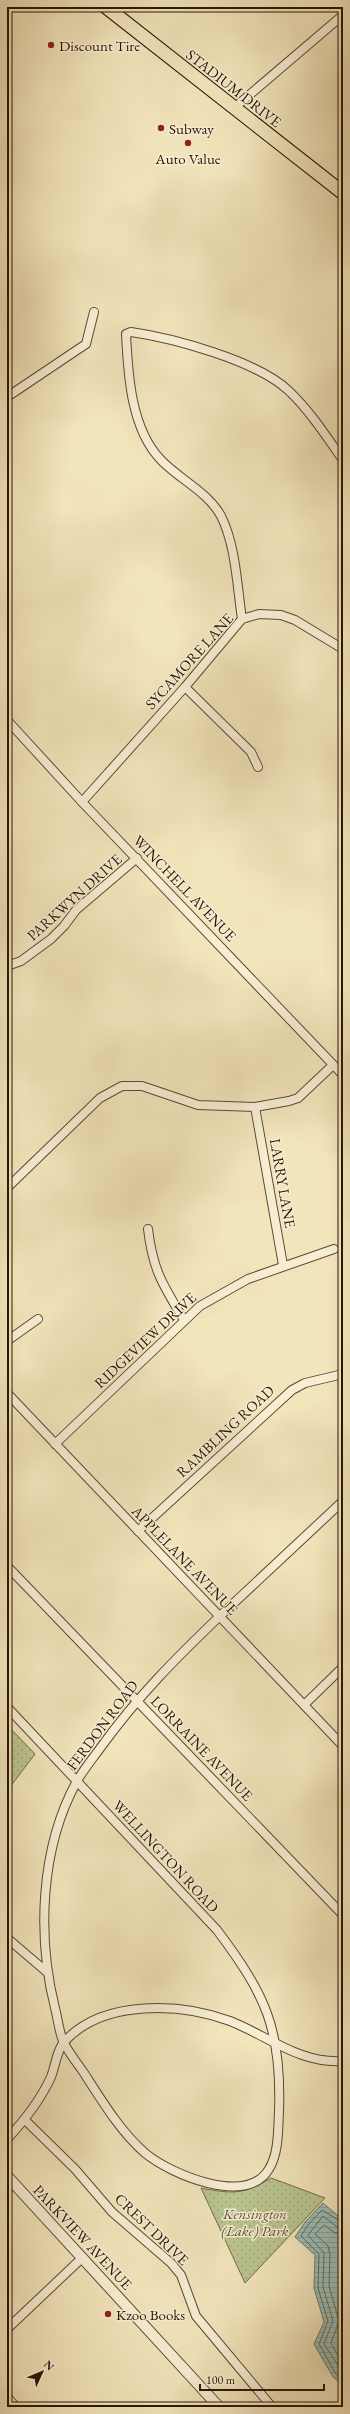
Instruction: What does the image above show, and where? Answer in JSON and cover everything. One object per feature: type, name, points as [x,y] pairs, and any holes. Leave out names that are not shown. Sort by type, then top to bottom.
[{"type":"main road","name":"STADIUM DRIVE","points":[[106,7],[343,193]]},
{"type":"street","points":[[234,108],[343,15]]},
{"type":"street","points":[[7,397],[86,344],[94,312]]},
{"type":"street","points":[[242,620],[230,545],[220,514],[212,505],[161,460],[149,444],[141,426],[134,407],[126,334],[131,332],[166,339],[243,363],[262,372],[288,390],[309,413],[343,460]]},
{"type":"street","name":"SYCAMORE LANE","points":[[82,802],[185,687],[242,620],[259,614],[281,615],[295,620],[343,649]]},
{"type":"street","points":[[185,687],[251,752],[258,767]]},
{"type":"street","name":"WINCHELL AVENUE","points":[[7,720],[82,802],[343,1075]]},
{"type":"street","name":"PARKWYN DRIVE","points":[[7,966],[21,962],[51,939],[64,926],[76,910],[137,858]]},
{"type":"street","points":[[7,1188],[100,1098],[122,1086],[142,1086],[198,1105],[255,1107],[289,1102],[298,1098],[333,1065]]},
{"type":"street","name":"LARRY LANE","points":[[255,1107],[283,1265]]},
{"type":"street","points":[[148,1229],[151,1257],[159,1280],[184,1320]]},
{"type":"street","name":"RIDGEVIEW DRIVE","points":[[55,1444],[184,1320],[213,1297],[248,1279],[283,1265],[334,1249]]},
{"type":"street","points":[[7,1341],[38,1320]]},
{"type":"street","name":"RAMBLING ROAD","points":[[138,1531],[287,1394],[305,1383],[343,1374]]},
{"type":"street","name":"APPLELANE AVENUE","points":[[7,1393],[343,1746]]},
{"type":"street","name":"FERDON ROAD","points":[[63,2042],[48,1973],[46,1905],[48,1868],[59,1826],[77,1781],[137,1700],[165,1668],[343,1501]]},
{"type":"street","name":"LORRAINE AVENUE","points":[[7,1566],[343,1915]]},
{"type":"street","points":[[304,1705],[343,1667]]},
{"type":"street","name":"WELLINGTON ROAD","points":[[7,1706],[221,1936],[260,1994],[276,2043],[279,2093],[276,2150],[268,2172],[257,2180],[234,2186],[203,2183],[168,2169],[146,2154],[117,2122],[63,2042]]},
{"type":"street","points":[[7,1938],[48,1973]]},
{"type":"street","points":[[7,2139],[25,2120],[51,2077],[63,2042],[93,2020],[129,2011],[152,2009],[204,2014],[231,2022],[293,2052],[315,2059],[343,2061]]},
{"type":"street","name":"CREST DRIVE","points":[[25,2120],[75,2170],[112,2212],[171,2263],[181,2275],[196,2316],[272,2407]]},
{"type":"street","name":"PARKVIEW AVENUE","points":[[7,2176],[219,2407]]},
{"type":"street","points":[[7,2329],[82,2258]]},
{"type":"street","points":[[7,2398],[16,2407]]},
{"type":"green space","points":[[7,1725],[35,1754],[7,1791]]},
{"type":"green space","name":"Kensington (Lake) Park","points":[[271,2178],[325,2198],[245,2283],[201,2188],[238,2192],[253,2188]]},
{"type":"water","points":[[323,2203],[343,2220],[343,2385],[333,2377],[314,2344],[324,2322],[314,2288],[315,2255],[295,2237],[305,2222]]},
{"type":"place","name":"Discount Tire","points":[[51,45]]},
{"type":"place","name":"Subway","points":[[161,128]]},
{"type":"place","name":"Auto Value","points":[[188,143]]},
{"type":"place","name":"Kzoo Books","points":[[108,2314]]}]
